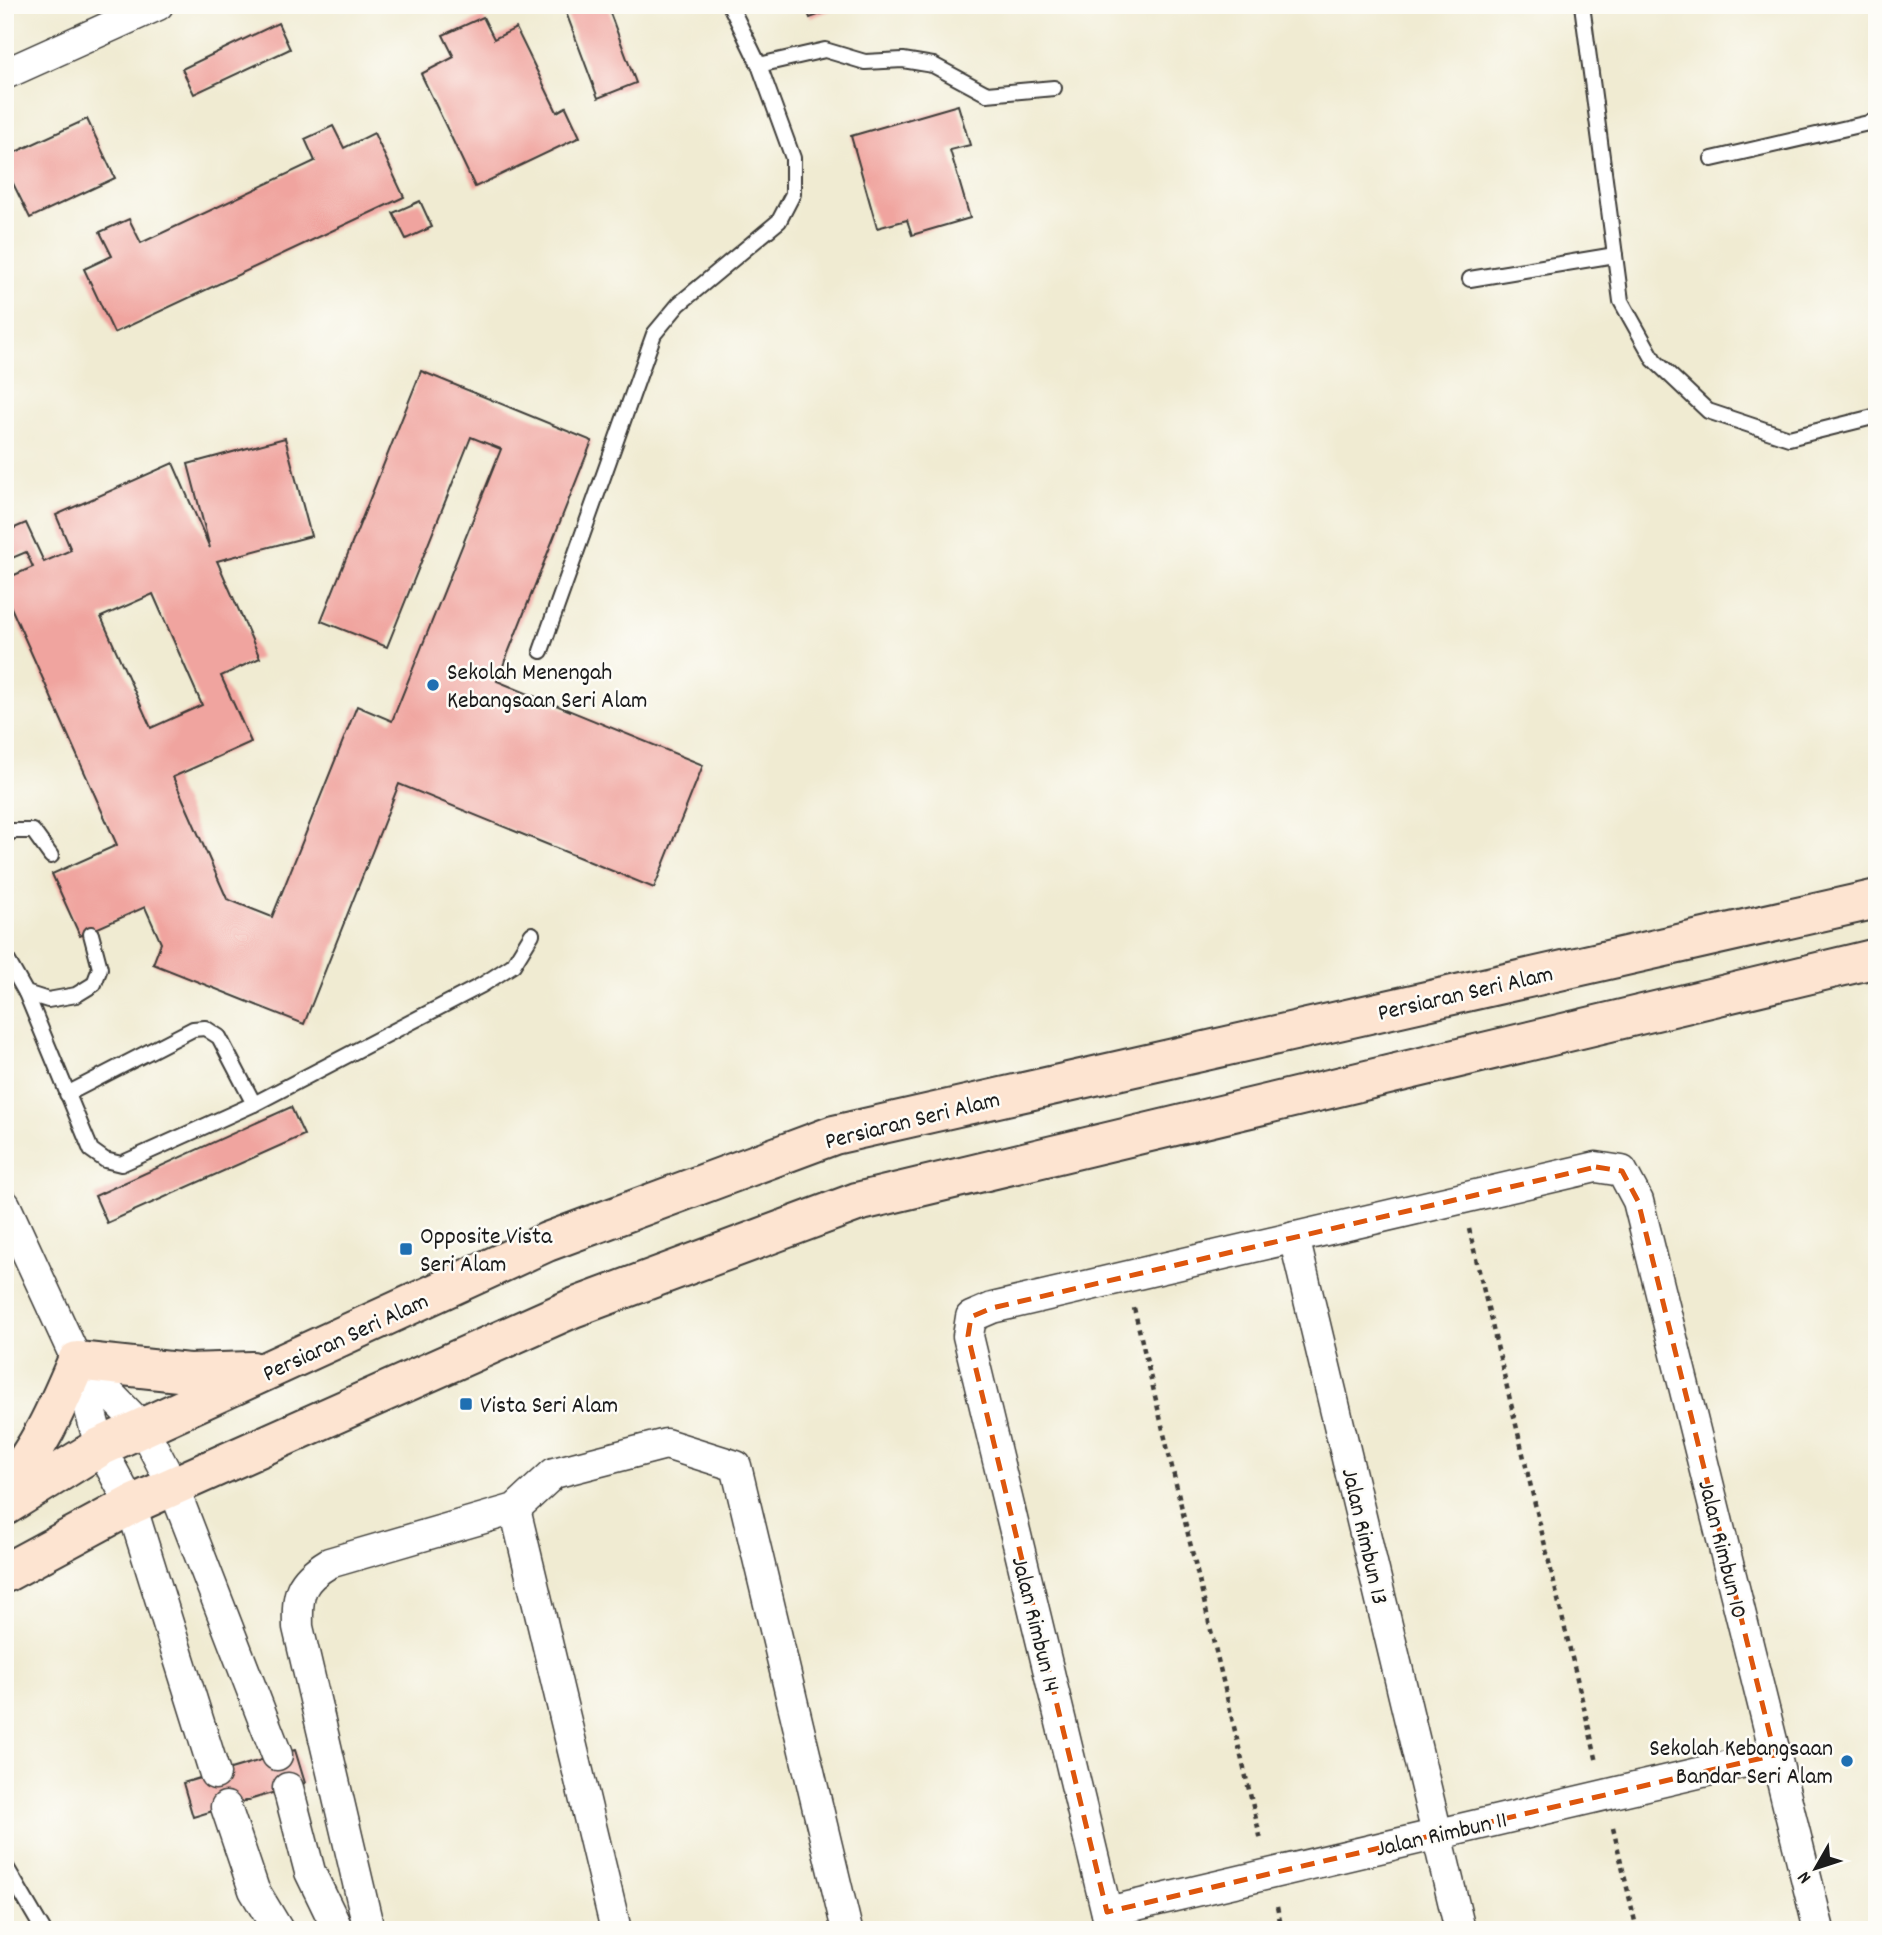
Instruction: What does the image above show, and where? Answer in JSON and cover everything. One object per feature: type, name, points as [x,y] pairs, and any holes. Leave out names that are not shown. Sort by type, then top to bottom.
[{"type":"main road","name":"Persiaran Seri Alam","points":[[5,1506],[100,1447],[547,1242],[834,1135],[1877,898]]},
{"type":"main road","points":[[5,1573],[131,1505],[573,1308],[857,1202],[1877,958]]},
{"type":"main road","points":[[5,1489],[25,1466],[49,1426],[77,1361],[188,1373],[271,1370]]},
{"type":"street","points":[[5,74],[158,5]]},
{"type":"street","name":"Jalan Rimbun 10","points":[[1462,1198],[1596,1167],[1622,1171],[1637,1201],[1819,1930]]},
{"type":"street","points":[[1126,1276],[1462,1198]]},
{"type":"street","points":[[5,1205],[77,1361],[100,1447],[131,1505],[215,1774]]},
{"type":"street","name":"Jalan Rimbun 13","points":[[1294,1237],[1460,1930]]},
{"type":"street","name":"Jalan Rimbun 14","points":[[1109,1921],[968,1336],[971,1317],[992,1308],[1126,1276]]},
{"type":"street","points":[[77,1361],[143,1428],[173,1486],[277,1755]]},
{"type":"street","points":[[369,1930],[298,1627],[300,1590],[312,1573],[330,1563],[515,1508],[555,1473],[666,1444],[736,1466],[847,1930]]},
{"type":"street","points":[[515,1508],[616,1930]]},
{"type":"street","name":"Jalan Rimbun 11","points":[[1109,1921],[1269,1874],[1775,1755]]},
{"type":"street","points":[[288,1788],[310,1872],[338,1930]]},
{"type":"street","points":[[226,1807],[254,1890],[278,1930]]},
{"type":"lane","points":[[541,651],[654,334],[679,304],[779,221],[793,194],[793,159],[759,65],[730,5]]},
{"type":"lane","points":[[1582,5],[1622,301],[1654,360],[1708,411],[1789,438],[1877,416]]},
{"type":"lane","points":[[759,65],[825,50],[865,62],[903,60],[933,65],[987,94],[1054,88]]},
{"type":"lane","points":[[1712,159],[1877,121]]},
{"type":"lane","points":[[1470,279],[1615,255]]},
{"type":"lane","points":[[5,837],[12,831],[33,831],[51,856]]},
{"type":"lane","points":[[26,993],[48,1000],[76,995],[94,984],[100,968],[91,934]]},
{"type":"lane","points":[[5,956],[26,993],[91,1150],[106,1160],[121,1164],[254,1104],[482,985],[513,965],[533,934]]},
{"type":"lane","points":[[67,1094],[193,1029],[205,1028],[219,1037],[254,1104]]},
{"type":"lane","points":[[5,1865],[43,1930]]},
{"type":"path","points":[[1462,1198],[1637,1930]]},
{"type":"path","points":[[1126,1276],[1269,1874]]},
{"type":"highlighted area","points":[[1596,1167],[1622,1171],[1638,1201],[1775,1755],[1107,1912],[968,1336],[971,1317],[992,1308]]},
{"type":"building","points":[[607,5],[636,83],[598,98],[564,7]]},
{"type":"building","points":[[805,5],[842,5],[842,6],[810,18]]},
{"type":"building","points":[[483,17],[494,39],[516,28],[557,112],[566,107],[580,137],[475,187],[421,74],[454,57],[443,35]]},
{"type":"building","points":[[278,23],[290,49],[194,94],[182,69]]},
{"type":"building","points":[[958,105],[970,145],[950,150],[970,218],[912,235],[907,220],[877,228],[851,136]]},
{"type":"building","points":[[87,119],[115,178],[30,218],[5,167],[5,157]]},
{"type":"building","points":[[333,126],[344,148],[374,133],[404,197],[114,333],[84,269],[112,256],[100,232],[129,219],[141,243],[315,161],[305,139]]},
{"type":"building","points":[[420,201],[432,227],[406,239],[393,213]]},
{"type":"building","points":[[421,371],[592,441],[497,681],[703,765],[654,888],[399,784],[304,1024],[153,964],[161,943],[145,907],[80,936],[52,874],[117,845],[5,594],[5,579],[33,567],[26,552],[5,561],[5,532],[26,523],[44,562],[71,550],[56,515],[173,463],[210,548],[188,464],[285,438],[311,536],[217,561],[260,658],[221,676],[251,742],[173,777],[227,899],[272,917],[357,706],[392,721],[501,449],[471,437],[387,647],[321,621]],"holes":[[[153,594],[202,705],[151,728],[101,617]]]},
{"type":"building","points":[[291,1107],[304,1135],[107,1223],[95,1196]]},
{"type":"building","points":[[295,1750],[305,1783],[193,1817],[183,1783]]},
{"type":"place","name":"Sekolah Menengah Kebangsaan Seri Alam","points":[[433,685]]},
{"type":"place","name":"Opposite Vista Seri Alam","points":[[406,1249]]},
{"type":"place","name":"Vista Seri Alam","points":[[466,1404]]},
{"type":"place","name":"Sekolah Kebangsaan Bandar Seri Alam","points":[[1847,1761]]}]
